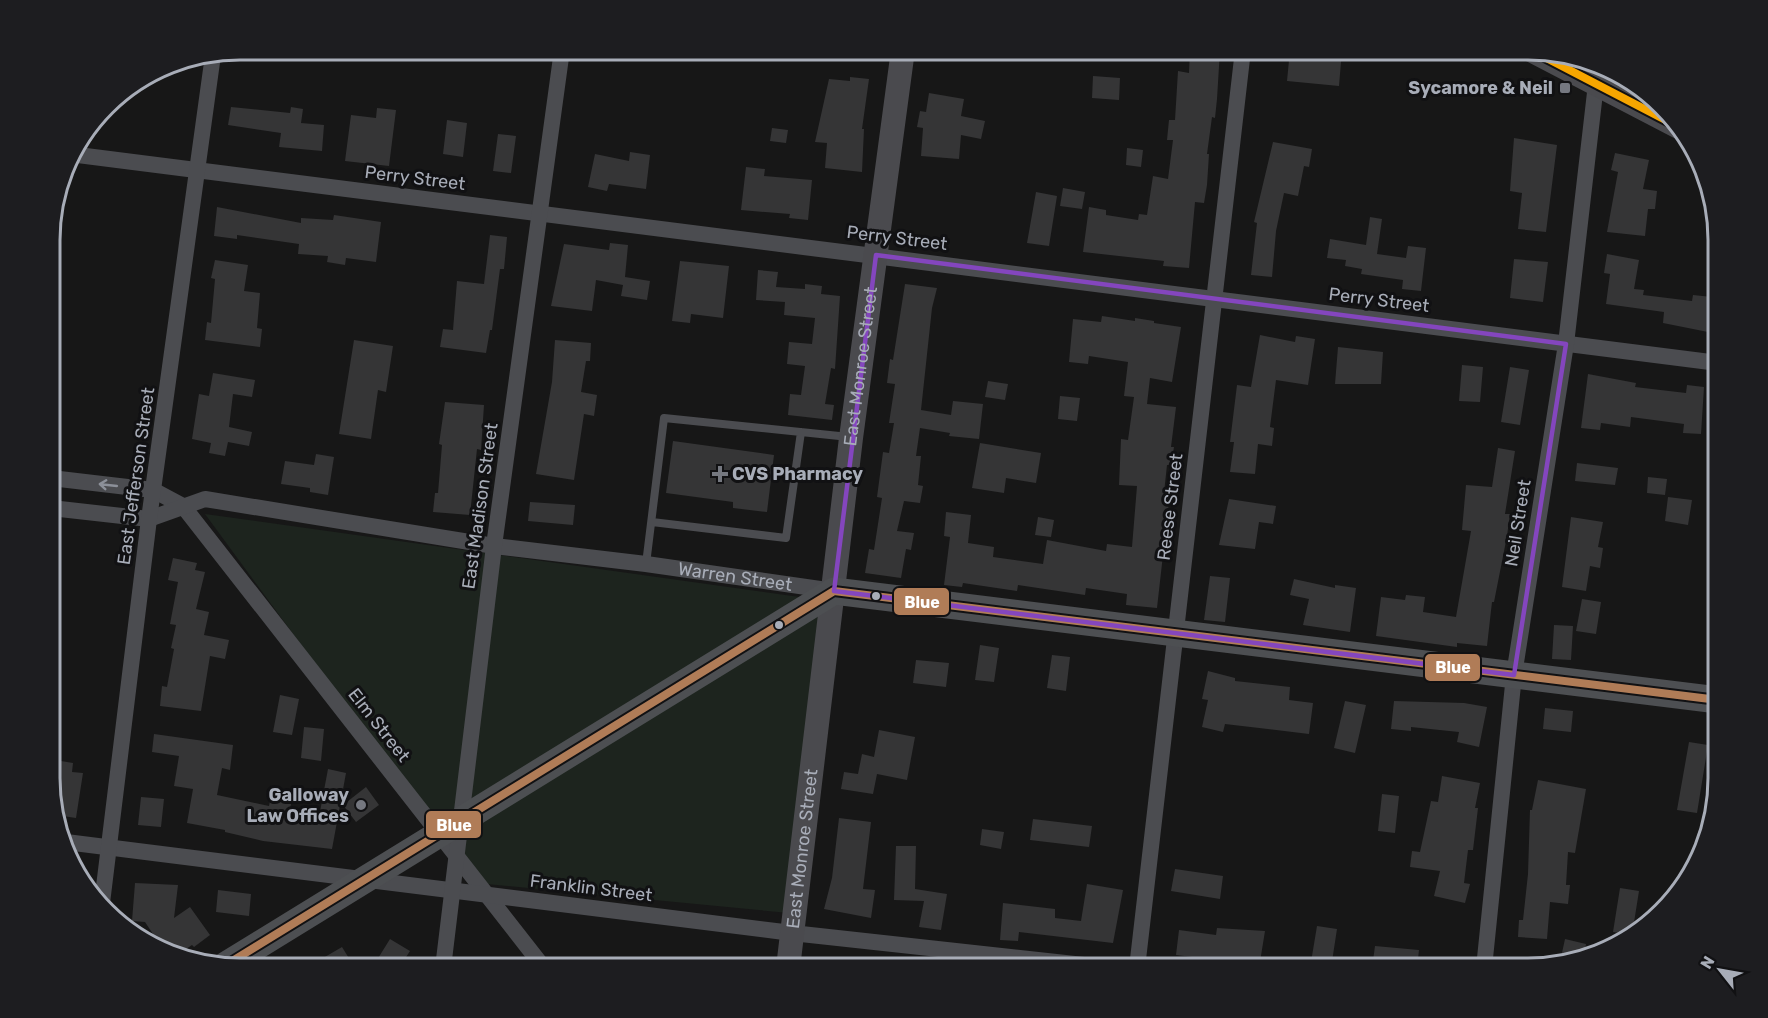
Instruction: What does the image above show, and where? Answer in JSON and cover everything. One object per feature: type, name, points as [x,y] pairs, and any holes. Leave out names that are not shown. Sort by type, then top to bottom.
[{"type":"main road","name":"East Monroe Street","points":[[789,958],[851,438],[902,60]]},
{"type":"main road","points":[[1556,63],[1658,116]]},
{"type":"main road","points":[[238,958],[834,591]]},
{"type":"main road","name":"Warren Street","points":[[834,591],[1708,699]]},
{"type":"street","name":"East Madison Street","points":[[443,958],[456,857],[450,827],[494,546],[561,60]]},
{"type":"street","name":"Reese Street","points":[[1138,958],[1242,60]]},
{"type":"street","name":"East Jefferson Street","points":[[103,895],[149,519],[212,62]]},
{"type":"street","name":"Neil Street","points":[[1485,958],[1514,675],[1566,344],[1596,84]]},
{"type":"street","name":"Perry Street","points":[[81,155],[1708,362]]},
{"type":"street","points":[[60,479],[153,490],[183,506]]},
{"type":"street","name":"Warren Street","points":[[60,509],[149,519],[205,499],[494,546],[646,564],[834,591]]},
{"type":"street","name":"Elm Street","points":[[183,506],[450,827],[456,857],[536,958]]},
{"type":"street","name":"Franklin Street","points":[[72,843],[792,933],[1020,958]]},
{"type":"lane","points":[[646,564],[664,418],[851,438]]},
{"type":"lane","points":[[652,522],[786,538],[801,432]]},
{"type":"highlighted area","points":[[876,255],[1566,344],[1514,675],[834,591]]},
{"type":"shaded area","points":[[205,514],[821,600],[789,913],[476,883]]},
{"type":"building","points":[[1190,60],[1219,60],[1215,118],[1212,117],[1207,154],[1209,154],[1207,185],[1204,203],[1195,202],[1189,268],[1163,266],[1164,261],[1083,252],[1089,207],[1106,210],[1106,215],[1138,220],[1139,214],[1147,215],[1153,176],[1168,179],[1173,140],[1167,140],[1169,120],[1175,120],[1178,71],[1189,73]]},
{"type":"building","points":[[1289,60],[1341,60],[1339,86],[1287,81]]},
{"type":"building","points":[[1093,76],[1120,78],[1119,100],[1092,98]]},
{"type":"building","points":[[850,77],[869,79],[862,129],[864,129],[862,172],[825,168],[827,143],[815,142],[829,79],[850,81]]},
{"type":"building","points":[[929,93],[964,99],[961,116],[985,121],[981,139],[961,135],[959,159],[921,156],[923,128],[917,127],[920,111],[926,112]]},
{"type":"building","points":[[231,107],[290,113],[291,107],[303,109],[301,123],[324,125],[322,151],[279,147],[281,133],[228,125]]},
{"type":"building","points":[[377,108],[396,110],[389,166],[345,161],[351,115],[376,118]]},
{"type":"building","points":[[447,120],[467,123],[463,157],[443,154]]},
{"type":"building","points":[[772,128],[788,130],[786,143],[770,141]]},
{"type":"building","points":[[498,134],[516,136],[511,173],[493,171]]},
{"type":"building","points":[[1514,138],[1557,145],[1546,232],[1518,229],[1522,193],[1510,191]]},
{"type":"building","points":[[1273,142],[1312,149],[1309,167],[1304,166],[1298,196],[1284,193],[1276,231],[1272,277],[1251,275],[1257,223],[1254,222]]},
{"type":"building","points":[[1127,148],[1143,150],[1141,167],[1126,165]]},
{"type":"building","points":[[630,152],[650,155],[646,189],[609,184],[607,191],[588,187],[595,154],[629,161]]},
{"type":"building","points":[[1615,153],[1649,160],[1643,189],[1657,191],[1655,209],[1648,209],[1645,236],[1607,232],[1618,172],[1611,170]]},
{"type":"building","points":[[746,167],[765,169],[764,176],[812,180],[808,220],[789,218],[790,214],[741,210]]},
{"type":"building","points":[[1063,188],[1085,192],[1082,209],[1060,206]]},
{"type":"building","points":[[1036,192],[1057,196],[1049,246],[1027,243]]},
{"type":"building","points":[[217,207],[301,223],[301,218],[333,220],[334,215],[381,222],[376,262],[346,258],[345,265],[327,262],[328,256],[298,254],[299,244],[237,235],[237,239],[214,236]]},
{"type":"building","points":[[1370,217],[1382,219],[1377,254],[1406,258],[1408,246],[1426,248],[1421,291],[1402,289],[1403,280],[1361,274],[1362,269],[1345,266],[1346,260],[1327,258],[1330,239],[1366,245]]},
{"type":"building","points":[[490,235],[507,237],[504,269],[500,269],[492,330],[490,330],[486,353],[440,347],[443,329],[453,330],[457,281],[484,284]]},
{"type":"building","points":[[610,243],[628,245],[625,277],[650,281],[647,300],[621,296],[623,285],[596,280],[592,311],[551,306],[564,244],[609,250]]},
{"type":"building","points":[[1607,254],[1639,260],[1634,289],[1644,290],[1643,295],[1692,301],[1693,295],[1708,297],[1708,332],[1663,323],[1664,312],[1606,304],[1610,274],[1604,273]]},
{"type":"building","points":[[1514,259],[1548,262],[1543,302],[1510,298]]},
{"type":"building","points":[[215,260],[248,265],[244,291],[260,293],[257,328],[262,329],[260,347],[205,340],[207,322],[211,323],[215,279],[211,278]]},
{"type":"building","points":[[680,261],[729,266],[723,318],[691,314],[690,323],[672,321]]},
{"type":"building","points":[[758,270],[778,272],[776,287],[805,289],[805,284],[822,286],[821,294],[840,296],[835,369],[831,368],[825,404],[834,405],[832,420],[788,415],[790,394],[801,395],[805,366],[787,364],[789,342],[812,344],[815,318],[784,315],[785,302],[756,300]]},
{"type":"building","points":[[905,284],[937,288],[932,308],[921,410],[951,415],[953,401],[983,404],[979,439],[949,436],[950,433],[920,428],[916,456],[921,456],[918,485],[923,486],[920,503],[904,501],[897,531],[914,533],[911,550],[906,549],[901,578],[865,573],[869,549],[874,550],[882,498],[877,497],[883,452],[889,453],[894,423],[889,423],[895,384],[887,383]]},
{"type":"building","points":[[1102,316],[1135,321],[1135,318],[1181,327],[1172,382],[1150,378],[1147,404],[1176,407],[1171,447],[1174,447],[1171,465],[1167,465],[1163,502],[1169,502],[1157,608],[1126,605],[1127,594],[1086,588],[1085,595],[1018,585],[1017,591],[963,583],[962,587],[944,585],[950,537],[944,536],[946,512],[971,515],[968,543],[994,547],[993,557],[1043,564],[1047,540],[1106,551],[1107,544],[1132,547],[1137,486],[1119,485],[1121,439],[1128,440],[1134,397],[1124,396],[1128,362],[1089,356],[1088,364],[1069,362],[1073,319],[1101,322]]},
{"type":"building","points":[[1260,335],[1295,342],[1296,336],[1315,339],[1308,385],[1276,380],[1270,427],[1274,428],[1272,446],[1258,444],[1255,474],[1230,472],[1234,442],[1230,442],[1237,385],[1251,387]]},
{"type":"building","points":[[354,340],[393,346],[386,392],[378,390],[371,439],[339,434]]},
{"type":"building","points":[[555,340],[591,343],[590,361],[586,361],[581,392],[597,395],[594,416],[584,414],[574,480],[536,474],[552,382]]},
{"type":"building","points":[[1338,347],[1383,352],[1381,384],[1335,384]]},
{"type":"building","points":[[1462,365],[1483,367],[1480,402],[1459,401]]},
{"type":"building","points":[[1510,367],[1529,370],[1520,425],[1501,422]]},
{"type":"building","points":[[213,373],[255,380],[252,397],[233,394],[229,427],[252,432],[249,446],[228,442],[225,456],[209,453],[211,443],[192,439],[199,394],[209,396]]},
{"type":"building","points":[[1588,374],[1636,383],[1635,387],[1686,393],[1687,385],[1704,387],[1701,434],[1683,433],[1684,424],[1631,417],[1630,427],[1601,423],[1600,430],[1581,428]]},
{"type":"building","points":[[988,381],[1008,384],[1005,400],[985,397]]},
{"type":"building","points":[[1060,396],[1080,398],[1077,421],[1058,419]]},
{"type":"building","points":[[445,402],[484,405],[481,450],[477,449],[470,515],[433,512],[435,493],[438,493],[442,445],[439,444]]},
{"type":"building","name":"CVS Pharmacy","points":[[673,441],[774,455],[767,512],[733,508],[733,502],[666,493]]},
{"type":"building","points":[[980,443],[1041,453],[1036,483],[1006,478],[1004,493],[972,488]]},
{"type":"building","points":[[1498,448],[1515,451],[1505,514],[1510,514],[1507,536],[1494,602],[1492,602],[1487,646],[1457,643],[1457,647],[1376,636],[1381,597],[1405,600],[1406,595],[1425,597],[1423,612],[1456,617],[1471,531],[1462,530],[1466,485],[1492,487]]},
{"type":"building","points":[[316,454],[334,457],[328,495],[310,492],[310,488],[281,484],[285,461],[314,465]]},
{"type":"building","points":[[1577,463],[1618,468],[1615,485],[1575,481]]},
{"type":"building","points":[[1648,477],[1667,479],[1665,495],[1647,493]]},
{"type":"building","points":[[1668,497],[1692,500],[1688,525],[1665,521]]},
{"type":"building","points":[[1229,499],[1276,506],[1273,524],[1259,522],[1255,549],[1219,545]]},
{"type":"building","points":[[530,502],[575,505],[573,525],[528,521]]},
{"type":"building","points":[[1038,517],[1054,520],[1051,537],[1035,535]]},
{"type":"building","points":[[1571,517],[1603,522],[1598,547],[1603,548],[1600,568],[1590,566],[1586,591],[1562,587]]},
{"type":"building","points":[[173,558],[197,563],[195,570],[205,572],[196,609],[209,612],[204,635],[229,640],[225,659],[210,656],[201,711],[160,706],[162,686],[167,687],[174,649],[171,648],[176,625],[170,624],[178,582],[168,580]]},
{"type":"building","points":[[1210,576],[1230,578],[1225,622],[1204,620]]},
{"type":"building","points":[[1294,579],[1335,588],[1335,585],[1356,588],[1350,632],[1303,625],[1309,599],[1290,595]]},
{"type":"building","points":[[1582,599],[1601,602],[1596,634],[1576,631]]},
{"type":"building","points":[[1554,625],[1573,626],[1571,660],[1552,659]]},
{"type":"building","points":[[980,645],[999,648],[994,682],[975,680]]},
{"type":"building","points":[[1052,655],[1070,657],[1066,691],[1047,688]]},
{"type":"building","points":[[916,660],[949,663],[946,687],[913,683]]},
{"type":"building","points":[[1208,671],[1235,678],[1235,681],[1290,687],[1289,700],[1313,703],[1309,734],[1225,724],[1223,732],[1202,727],[1208,700],[1202,699]]},
{"type":"building","points":[[280,695],[299,699],[292,735],[273,732]]},
{"type":"building","points":[[1345,701],[1366,705],[1355,753],[1334,748]]},
{"type":"building","points":[[1394,701],[1464,703],[1487,707],[1479,747],[1457,742],[1459,732],[1411,727],[1411,731],[1391,729]]},
{"type":"building","points":[[1545,708],[1573,711],[1571,732],[1543,729]]},
{"type":"building","points":[[304,727],[324,729],[321,761],[301,758]]},
{"type":"building","points":[[879,730],[915,737],[907,780],[877,774],[873,794],[841,789],[844,772],[858,774],[862,754],[874,757]]},
{"type":"building","points":[[154,734],[233,745],[230,770],[222,768],[217,795],[269,806],[271,796],[292,799],[289,814],[319,817],[328,769],[346,773],[332,849],[263,841],[225,832],[225,830],[187,823],[193,789],[174,786],[179,756],[152,752]]},
{"type":"building","points":[[1689,742],[1708,745],[1697,813],[1677,810]]},
{"type":"building","points":[[61,761],[73,763],[72,772],[83,773],[76,818],[64,816]]},
{"type":"building","points":[[1442,776],[1480,783],[1475,808],[1478,808],[1473,850],[1468,850],[1464,883],[1470,884],[1465,903],[1434,896],[1440,871],[1410,867],[1412,851],[1420,852],[1431,801],[1438,802]]},
{"type":"building","points":[[1538,780],[1586,789],[1575,853],[1568,852],[1566,885],[1570,885],[1568,904],[1550,902],[1547,939],[1518,937],[1519,920],[1523,920],[1528,874],[1530,810],[1532,810]]},
{"type":"building","name":"Galloway Law Offices","points":[[366,787],[379,805],[356,822],[343,805]]},
{"type":"building","points":[[1382,794],[1399,796],[1395,833],[1378,831]]},
{"type":"building","points":[[141,797],[164,799],[161,827],[138,825]]},
{"type":"building","points":[[839,818],[871,822],[863,889],[875,890],[871,918],[824,909],[832,878]]},
{"type":"building","points":[[1033,819],[1092,826],[1089,847],[1030,840]]},
{"type":"building","points":[[982,829],[1004,832],[1001,849],[980,845]]},
{"type":"building","points":[[896,846],[916,846],[915,889],[947,894],[941,930],[919,927],[924,901],[894,900]]},
{"type":"building","points":[[1175,869],[1223,876],[1220,899],[1171,891]]},
{"type":"building","points":[[135,883],[178,885],[174,918],[190,907],[210,935],[194,947],[192,945],[186,949],[154,936],[145,922],[132,921]]},
{"type":"building","points":[[1087,884],[1123,890],[1113,943],[1019,932],[1018,941],[1000,940],[1003,903],[1055,909],[1055,918],[1081,921]]},
{"type":"building","points":[[1620,888],[1639,891],[1634,924],[1619,933],[1613,932]]},
{"type":"building","points":[[218,890],[251,894],[249,916],[216,912]]},
{"type":"building","points":[[1317,926],[1337,929],[1333,958],[1312,958]]},
{"type":"building","points":[[1217,928],[1265,931],[1261,958],[1200,958],[1176,955],[1179,930],[1216,935]]},
{"type":"building","points":[[390,939],[410,951],[405,958],[378,958]]},
{"type":"building","points":[[1565,939],[1586,944],[1585,948],[1561,955]]},
{"type":"building","points":[[1375,946],[1419,950],[1418,958],[1373,958]]},
{"type":"building","points":[[342,947],[349,958],[323,958]]},
{"type":"transit line","points":[[1555,63],[1658,116]]},
{"type":"transit line","name":"Blue","points":[[238,958],[834,591],[1708,699]]},
{"type":"place","name":"Sycamore & Neil","points":[[1565,88]]},
{"type":"place","name":"CVS Pharmacy","points":[[720,474]]},
{"type":"place","name":"Galloway Law Offices","points":[[361,805]]}]
